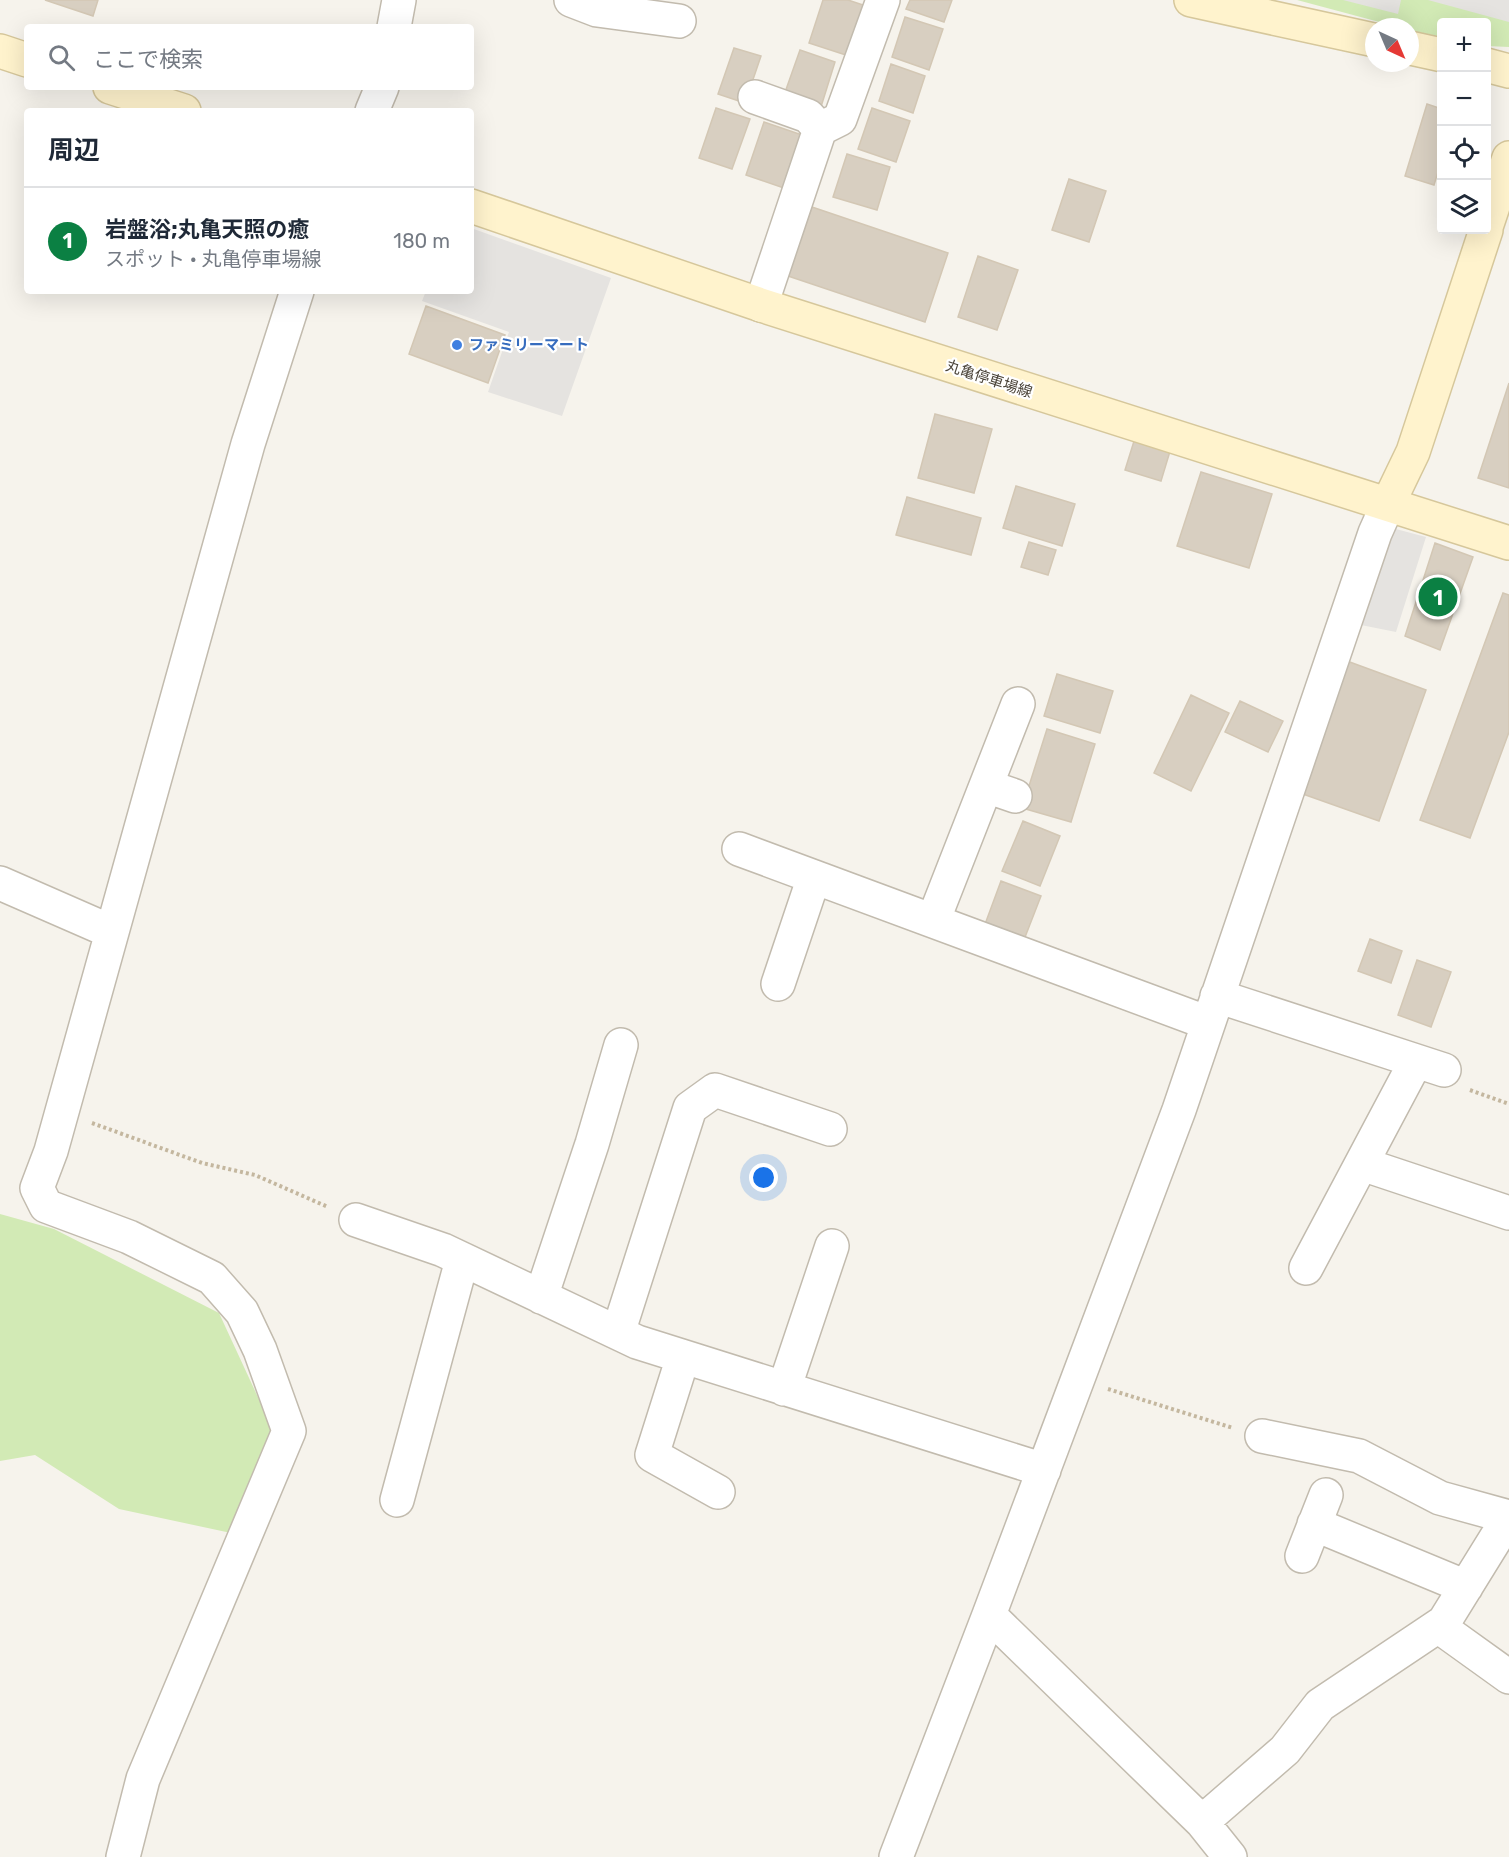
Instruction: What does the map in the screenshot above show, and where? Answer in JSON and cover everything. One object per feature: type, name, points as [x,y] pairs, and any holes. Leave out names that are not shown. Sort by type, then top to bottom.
[{"type":"main road","points":[[1191,0],[1365,38]]},
{"type":"main road","points":[[1419,50],[1437,54]]},
{"type":"main road","points":[[0,51],[24,59]]},
{"type":"main road","points":[[1491,66],[1509,71]]},
{"type":"main road","points":[[119,90],[175,108]]},
{"type":"main road","points":[[1491,213],[1509,158]]},
{"type":"main road","name":"丸亀停車場線","points":[[474,207],[761,305],[1509,543]]},
{"type":"main road","points":[[1388,504],[1413,452],[1484,234]]},
{"type":"street","points":[[395,24],[399,0]]},
{"type":"street","points":[[571,0],[597,10],[679,21]]},
{"type":"street","points":[[761,305],[820,129],[840,119],[883,0]]},
{"type":"street","points":[[373,108],[381,90]]},
{"type":"street","points":[[755,97],[808,116],[820,129]]},
{"type":"street","points":[[123,1857],[143,1779],[289,1431],[260,1350],[242,1312],[212,1278],[129,1237],[46,1206],[37,1188],[51,1151],[248,444],[296,294]]},
{"type":"street","points":[[896,1857],[1179,1110],[1375,533],[1388,504]]},
{"type":"street","points":[[933,921],[1000,791],[1018,704]]},
{"type":"street","points":[[739,849],[933,921],[1017,966],[1213,1010],[1430,1065],[1362,1164],[1306,1268]]},
{"type":"street","points":[[778,984],[814,877]]},
{"type":"street","points":[[0,883],[112,932]]},
{"type":"street","points":[[541,1297],[592,1144],[621,1045]]},
{"type":"street","points":[[618,1333],[690,1108],[715,1090],[830,1129]]},
{"type":"street","points":[[1362,1164],[1509,1213]]},
{"type":"street","points":[[356,1220],[442,1250],[637,1342],[1044,1470]]},
{"type":"street","points":[[784,1389],[832,1246]]},
{"type":"street","points":[[397,1500],[462,1260]]},
{"type":"street","points":[[683,1357],[652,1455],[718,1492]]},
{"type":"street","points":[[1202,1822],[1286,1750],[1320,1705],[1444,1622],[1509,1517],[1440,1498],[1359,1456],[1263,1436]]},
{"type":"street","points":[[1302,1556],[1326,1494]]},
{"type":"street","points":[[1314,1524],[1466,1587]]},
{"type":"street","points":[[989,1615],[1202,1822],[1230,1857]]},
{"type":"street","points":[[1438,1626],[1509,1677]]},
{"type":"path","points":[[62,1112],[202,1162],[255,1175],[356,1220]]},
{"type":"path","points":[[1081,1370],[1096,1377],[1093,1384],[1263,1436]]},
{"type":"green space","points":[[1297,0],[1509,0],[1509,47],[1491,46],[1491,18],[1437,18],[1437,38],[1419,33],[1419,18],[1365,18]]},
{"type":"green space","points":[[0,1214],[54,1229],[219,1313],[275,1434],[231,1533],[119,1509],[35,1455],[0,1461]]},
{"type":"shaded area","points":[[1343,0],[1401,0],[1398,14]]},
{"type":"shaded area","points":[[1428,0],[1509,0],[1509,22]]},
{"type":"shaded area","points":[[474,229],[611,278],[562,416],[488,392],[509,332],[422,301],[425,294],[474,294]]},
{"type":"shaded area","points":[[1392,528],[1426,537],[1396,632],[1361,625]]},
{"type":"building","points":[[45,0],[98,0],[93,16]]},
{"type":"building","points":[[823,0],[848,0],[866,6],[849,56],[809,43]]},
{"type":"building","points":[[910,0],[952,0],[944,22],[906,9]]},
{"type":"building","points":[[905,17],[943,29],[929,70],[892,57]]},
{"type":"building","points":[[734,48],[761,56],[745,103],[718,94]]},
{"type":"building","points":[[800,50],[835,62],[820,110],[783,98]]},
{"type":"building","points":[[891,64],[925,76],[913,113],[879,101]]},
{"type":"building","points":[[1427,104],[1437,107],[1437,175],[1434,185],[1405,176]]},
{"type":"building","points":[[716,108],[750,119],[732,169],[699,158]]},
{"type":"building","points":[[872,108],[910,121],[896,162],[858,149]]},
{"type":"building","points":[[764,122],[802,135],[784,188],[746,175]]},
{"type":"building","points":[[847,154],[890,167],[877,210],[833,197]]},
{"type":"building","points":[[1069,179],[1106,191],[1089,242],[1052,230]]},
{"type":"building","points":[[812,207],[948,253],[925,322],[788,276]]},
{"type":"building","points":[[978,256],[1018,270],[997,330],[958,317]]},
{"type":"building","name":"ファミリーマート","points":[[426,306],[505,335],[488,383],[409,354]]},
{"type":"building","points":[[1509,383],[1509,488],[1478,478]]},
{"type":"building","points":[[935,414],[992,429],[974,493],[918,478]]},
{"type":"building","points":[[1135,438],[1171,448],[1161,481],[1125,470]]},
{"type":"building","points":[[1201,472],[1272,494],[1249,568],[1177,546]]},
{"type":"building","points":[[1016,486],[1075,504],[1062,546],[1003,528]]},
{"type":"building","points":[[907,497],[981,518],[971,555],[896,535]]},
{"type":"building","points":[[1029,542],[1056,550],[1048,575],[1021,567]]},
{"type":"building","points":[[1435,543],[1473,557],[1440,650],[1405,636]]},
{"type":"building","points":[[1503,593],[1509,595],[1509,732],[1470,838],[1420,820]]},
{"type":"building","points":[[1347,661],[1426,690],[1379,821],[1300,793]]},
{"type":"building","points":[[1057,674],[1113,691],[1100,733],[1044,716]]},
{"type":"building","points":[[1191,695],[1229,713],[1191,791],[1154,773]]},
{"type":"building","points":[[1240,701],[1283,721],[1268,752],[1225,732]]},
{"type":"building","points":[[1047,729],[1095,744],[1071,822],[1022,808]]},
{"type":"building","points":[[1023,821],[1060,836],[1040,886],[1002,871]]},
{"type":"building","points":[[1001,881],[1041,896],[1020,950],[981,935]]},
{"type":"building","points":[[1370,939],[1402,951],[1391,983],[1358,971]]},
{"type":"building","points":[[1417,960],[1451,972],[1431,1027],[1398,1015]]},
{"type":"place","name":"ファミリーマート","points":[[457,345]]},
{"type":"place","name":"岩盤浴;丸亀天照の癒","points":[[1438,597]]}]
